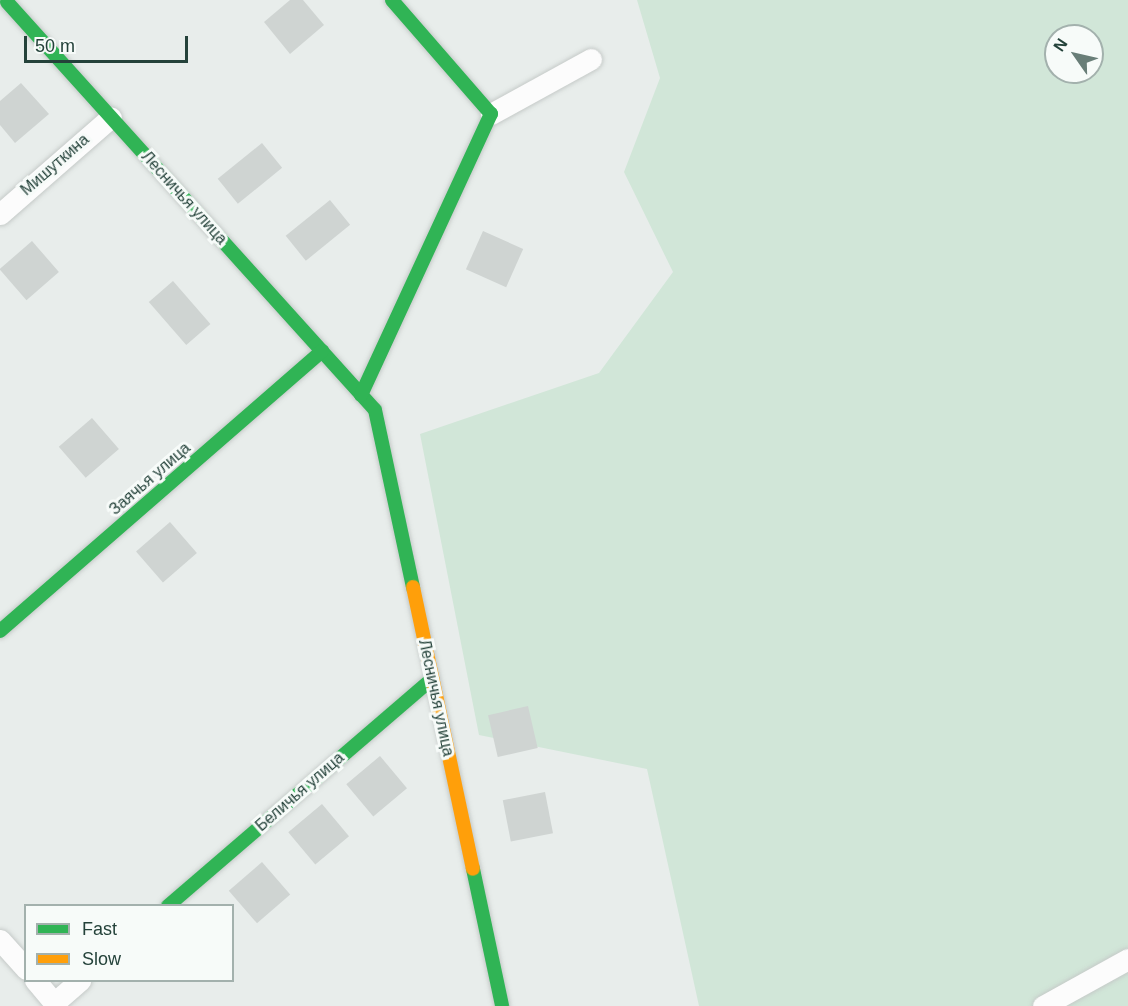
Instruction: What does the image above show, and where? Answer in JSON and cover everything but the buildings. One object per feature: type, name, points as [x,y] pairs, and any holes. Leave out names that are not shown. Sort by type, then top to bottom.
[{"type":"street","points":[[392,0],[491,114]]},
{"type":"street","name":"Лесничья улица","points":[[9,2],[375,410],[502,1006]]},
{"type":"street","points":[[361,395],[491,114],[591,59]]},
{"type":"street","name":"Мишуткина","points":[[0,214],[111,117]]},
{"type":"street","name":"Заячья улица","points":[[0,631],[322,351]]},
{"type":"street","name":"Беличья улица","points":[[170,904],[432,680]]},
{"type":"street","points":[[0,939],[24,967]]},
{"type":"street","points":[[1043,1006],[1128,959]]},
{"type":"street","points":[[36,982],[56,1004],[79,982]]},
{"type":"green space","points":[[637,0],[1128,0],[1128,1006],[699,1006],[647,769],[479,735],[420,434],[599,373],[673,272],[624,172],[660,78]]},
{"type":"traffic: fast","points":[[361,395],[491,114],[392,0]]},
{"type":"traffic: fast","points":[[7,2],[375,410],[413,587]]},
{"type":"traffic: fast","points":[[0,631],[322,351]]},
{"type":"traffic: fast","points":[[170,904],[432,679]]},
{"type":"traffic: fast","points":[[473,869],[502,1006]]},
{"type":"traffic: slow","points":[[413,587],[473,869]]}]
